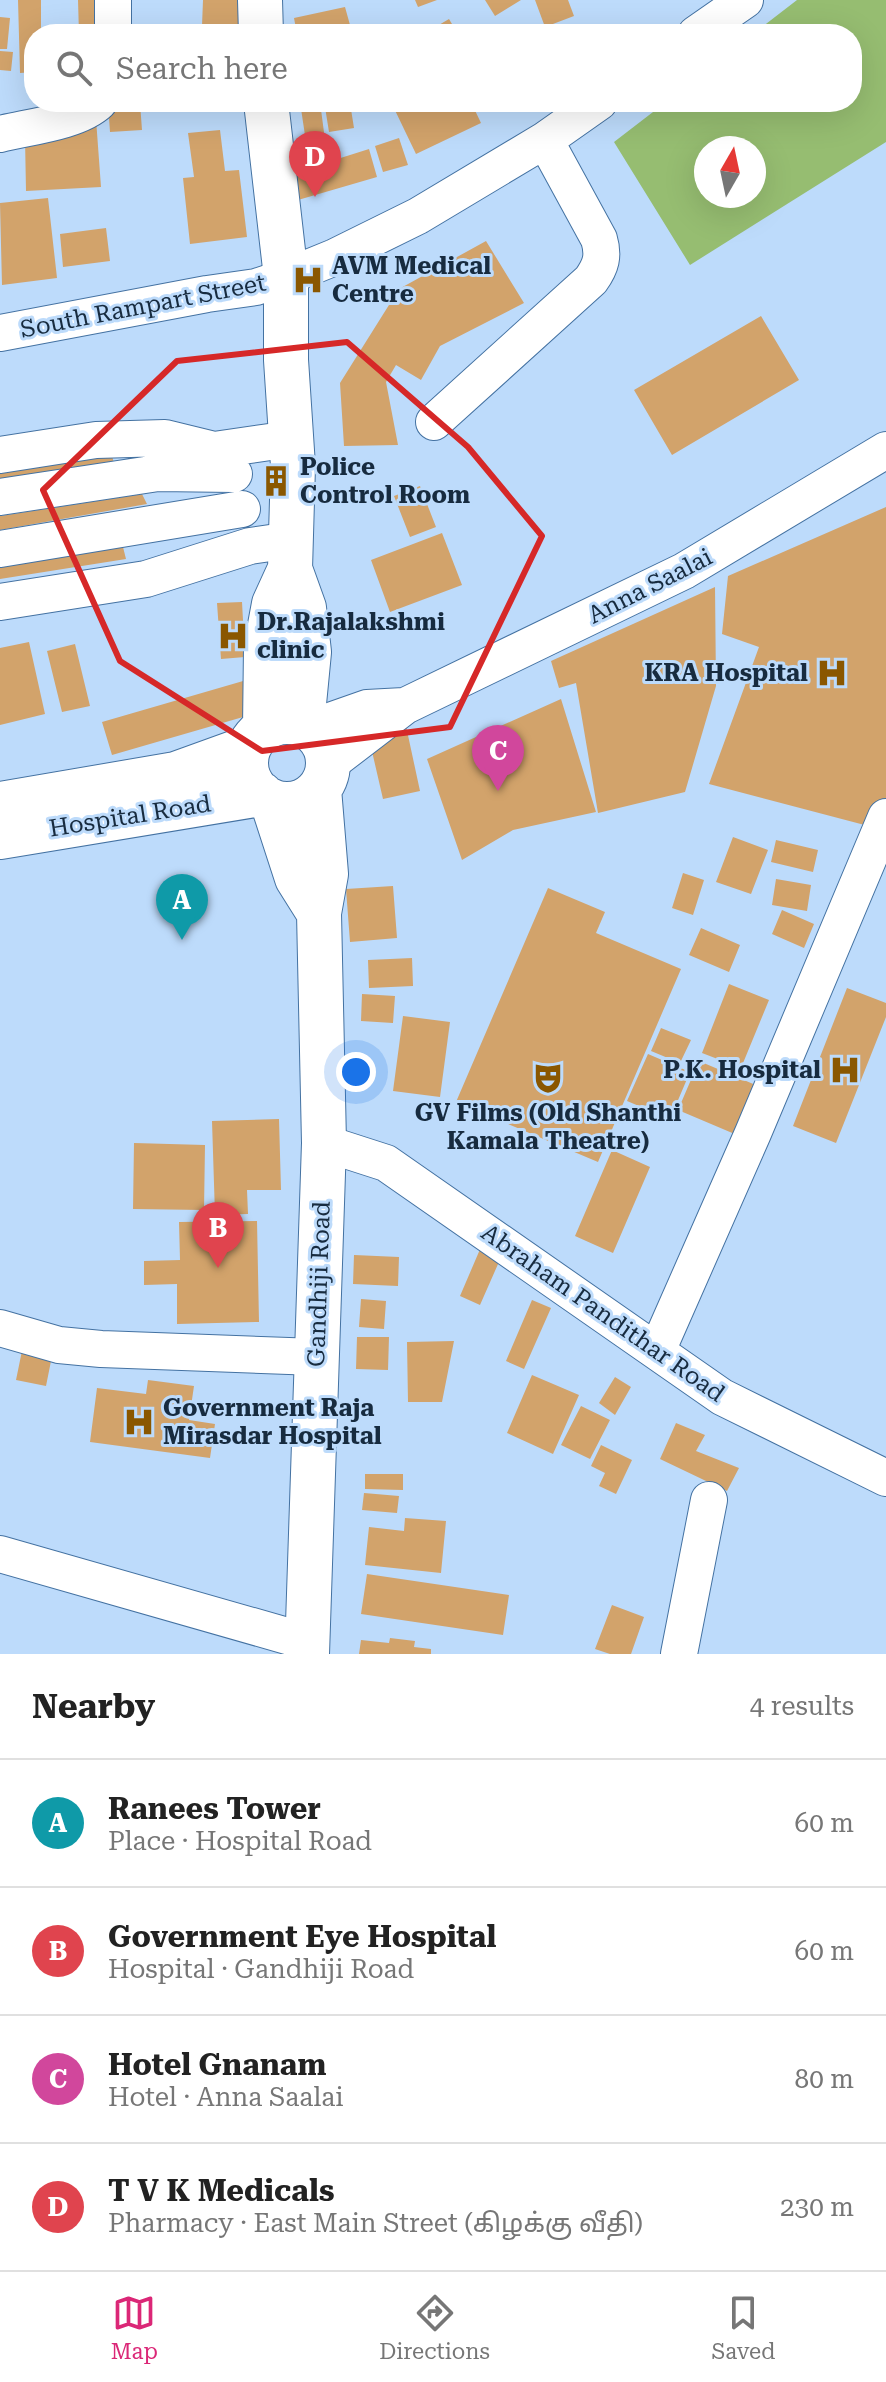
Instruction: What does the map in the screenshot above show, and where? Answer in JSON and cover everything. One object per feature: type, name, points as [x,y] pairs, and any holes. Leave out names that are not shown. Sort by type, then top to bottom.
[{"type":"main road","points":[[260,0],[261,24]]},
{"type":"main road","points":[[267,112],[286,277],[286,360],[255,467],[282,550],[266,647],[295,747],[247,773],[267,798],[297,878],[319,913]]},
{"type":"main road","name":"Hospital Road","points":[[0,804],[176,774],[295,747],[297,802],[267,798],[0,837]]},
{"type":"main road","name":"Gandhiji Road","points":[[295,747],[326,874],[319,913],[324,1143],[308,1648]]},
{"type":"street","points":[[113,0],[113,24]]},
{"type":"street","points":[[710,24],[745,0]]},
{"type":"street","points":[[0,134],[85,112]]},
{"type":"street","name":"South Rampart Street","points":[[0,333],[256,287],[286,277],[335,257],[418,216],[545,140],[585,112]]},
{"type":"street","points":[[434,422],[591,280],[600,267],[603,251],[599,239],[545,140]]},
{"type":"street","points":[[0,455],[96,440],[165,438],[214,450],[255,467]]},
{"type":"street","name":"Anna Saalai","points":[[295,747],[405,706],[684,571],[886,450]]},
{"type":"street","points":[[0,497],[158,473],[255,467]]},
{"type":"street","points":[[0,549],[255,467]]},
{"type":"street","points":[[255,467],[252,529],[282,550]]},
{"type":"street","points":[[0,602],[146,579],[282,550]]},
{"type":"street","points":[[657,1351],[886,817]]},
{"type":"street","name":"Abraham Pandithar Road","points":[[324,1143],[386,1163],[722,1397],[886,1478]]},
{"type":"street","points":[[0,1328],[59,1345],[101,1349],[317,1357]]},
{"type":"street","points":[[679,1654],[709,1500]]},
{"type":"street","points":[[0,1554],[308,1648]]},
{"type":"highlighted area","points":[[347,342],[468,447],[542,536],[450,727],[262,751],[120,661],[43,490],[177,361]]},
{"type":"green space","points":[[797,0],[886,0],[886,142],[690,265],[614,142],[653,112],[862,112],[862,24],[766,24]]},
{"type":"building","points":[[18,0],[41,0],[41,24],[24,24],[24,73],[20,73]]},
{"type":"building","points":[[78,0],[96,0],[96,24],[79,24]]},
{"type":"building","points":[[203,0],[247,0],[245,24],[202,24]]},
{"type":"building","points":[[415,0],[437,0],[418,7]]},
{"type":"building","points":[[485,0],[521,0],[495,16]]},
{"type":"building","points":[[535,0],[568,0],[574,16],[544,24]]},
{"type":"building","points":[[345,7],[350,24],[295,24],[294,18]]},
{"type":"building","points":[[0,17],[10,18],[7,49],[0,49]]},
{"type":"building","points":[[0,51],[13,52],[11,71],[0,70]]},
{"type":"building","points":[[109,112],[141,112],[142,130],[110,132]]},
{"type":"building","points":[[302,112],[321,112],[325,140],[306,142]]},
{"type":"building","points":[[326,112],[351,112],[354,128],[329,132]]},
{"type":"building","points":[[396,112],[476,112],[481,123],[416,154]]},
{"type":"building","points":[[96,119],[101,187],[26,191],[25,138]]},
{"type":"building","points":[[220,130],[225,171],[239,170],[247,237],[190,244],[183,178],[194,177],[188,133]]},
{"type":"building","points":[[399,138],[408,165],[383,172],[375,146]]},
{"type":"building","points":[[369,149],[377,177],[298,200],[290,174]]},
{"type":"building","points":[[48,198],[57,278],[2,285],[0,203]]},
{"type":"building","points":[[106,228],[110,261],[63,267],[60,234]]},
{"type":"building","points":[[486,241],[524,303],[440,346],[421,380],[396,365],[386,382],[398,445],[344,446],[340,383],[399,289]]},
{"type":"building","points":[[761,316],[799,380],[672,455],[634,390]]},
{"type":"building","points":[[111,453],[115,466],[0,484],[0,471]]},
{"type":"building","name":"Police Control Room","points":[[283,461],[289,494],[267,488],[265,474]]},
{"type":"building","points":[[420,486],[436,527],[410,537],[394,496]]},
{"type":"building","points":[[142,494],[147,504],[0,530],[0,516]]},
{"type":"building","name":"KRA Hospital","points":[[886,507],[886,805],[876,828],[709,784],[759,647],[722,634],[728,576]]},
{"type":"building","points":[[442,533],[462,585],[390,612],[371,560]]},
{"type":"building","points":[[123,547],[126,559],[0,579],[0,566]]},
{"type":"building","points":[[715,587],[716,686],[685,792],[598,813],[576,683],[559,688],[551,661]]},
{"type":"building","points":[[242,602],[245,657],[221,659],[217,603]]},
{"type":"building","points":[[29,642],[45,714],[0,725],[0,648]]},
{"type":"building","points":[[75,644],[90,706],[62,712],[47,651]]},
{"type":"building","points":[[250,679],[260,712],[112,755],[102,722]]},
{"type":"building","points":[[561,699],[596,812],[513,830],[462,860],[427,759]]},
{"type":"building","points":[[406,726],[420,791],[383,799],[368,734]]},
{"type":"building","points":[[733,837],[768,850],[751,894],[716,882]]},
{"type":"building","points":[[776,840],[818,850],[813,872],[771,862]]},
{"type":"building","points":[[683,873],[704,880],[693,915],[672,908]]},
{"type":"building","points":[[776,879],[811,885],[807,911],[772,905]]},
{"type":"building","points":[[393,886],[397,938],[350,942],[346,889]]},
{"type":"building","points":[[548,888],[605,912],[596,933],[681,969],[598,1162],[456,1102]]},
{"type":"building","points":[[782,910],[814,924],[804,948],[772,934]]},
{"type":"building","points":[[701,928],[740,945],[729,972],[689,955]]},
{"type":"building","points":[[412,958],[413,986],[369,988],[368,960]]},
{"type":"building","points":[[729,984],[769,1000],[741,1068],[702,1053]]},
{"type":"building","points":[[847,988],[886,1003],[886,1017],[836,1143],[793,1126]]},
{"type":"building","points":[[362,994],[395,996],[393,1023],[361,1021]]},
{"type":"building","points":[[403,1016],[450,1022],[440,1097],[393,1091]]},
{"type":"building","points":[[661,1028],[691,1040],[680,1063],[651,1051]]},
{"type":"building","points":[[648,1054],[690,1072],[670,1119],[627,1101]]},
{"type":"building","points":[[699,1061],[758,1086],[737,1135],[678,1110]]},
{"type":"building","points":[[279,1119],[281,1190],[247,1190],[248,1214],[215,1215],[212,1121]]},
{"type":"building","points":[[134,1143],[205,1145],[204,1210],[133,1209]]},
{"type":"building","points":[[612,1150],[650,1167],[613,1253],[575,1236]]},
{"type":"building","points":[[257,1221],[259,1322],[177,1324],[177,1284],[144,1285],[144,1261],[180,1260],[179,1222]]},
{"type":"building","points":[[481,1247],[502,1255],[480,1305],[460,1296]]},
{"type":"building","points":[[354,1255],[399,1257],[398,1286],[353,1284]]},
{"type":"building","points":[[361,1299],[386,1301],[384,1329],[359,1327]]},
{"type":"building","points":[[532,1300],[551,1308],[524,1369],[506,1361]]},
{"type":"building","points":[[357,1337],[389,1337],[388,1370],[356,1369]]},
{"type":"building","points":[[24,1341],[54,1346],[46,1386],[16,1380]]},
{"type":"building","points":[[454,1341],[442,1402],[408,1402],[407,1342]]},
{"type":"building","points":[[532,1375],[579,1395],[553,1454],[507,1433]]},
{"type":"building","points":[[615,1377],[631,1387],[615,1415],[599,1403]]},
{"type":"building","points":[[148,1380],[194,1386],[189,1420],[215,1424],[210,1458],[90,1442],[97,1388],[146,1394]]},
{"type":"building","points":[[581,1406],[610,1420],[590,1459],[561,1445]]},
{"type":"building","points":[[676,1423],[705,1435],[696,1451],[739,1468],[727,1491],[660,1459]]},
{"type":"building","points":[[601,1445],[632,1460],[616,1494],[599,1486],[605,1473],[591,1466]]},
{"type":"building","points":[[365,1474],[403,1474],[403,1490],[365,1489]]},
{"type":"building","points":[[364,1493],[399,1496],[397,1513],[362,1510]]},
{"type":"building","points":[[405,1518],[446,1521],[441,1573],[365,1565],[369,1527],[404,1531]]},
{"type":"building","points":[[367,1574],[509,1595],[503,1635],[361,1614]]},
{"type":"building","points":[[612,1605],[644,1617],[631,1654],[610,1654],[595,1649]]},
{"type":"building","points":[[390,1638],[415,1641],[414,1647],[431,1649],[431,1654],[359,1654],[361,1640],[389,1643]]},
{"type":"place","name":"T V K Medicals","points":[[315,197]]},
{"type":"place","name":"AVM Medical Centre","points":[[308,280]]},
{"type":"place","name":"Police Control Room","points":[[276,481]]},
{"type":"place","name":"Dr.Rajalakshmi clinic","points":[[233,636]]},
{"type":"place","name":"KRA Hospital","points":[[832,673]]},
{"type":"place","name":"Hotel Gnanam","points":[[498,791]]},
{"type":"place","name":"Ranees Tower","points":[[182,940]]},
{"type":"place","name":"P.K. Hospital","points":[[845,1070]]},
{"type":"place","name":"GV Films (Old Shanthi Kamala Theatre)","points":[[548,1078]]},
{"type":"place","name":"Government Eye Hospital","points":[[218,1268]]},
{"type":"place","name":"Government Raja Mirasdar Hospital","points":[[139,1422]]}]
